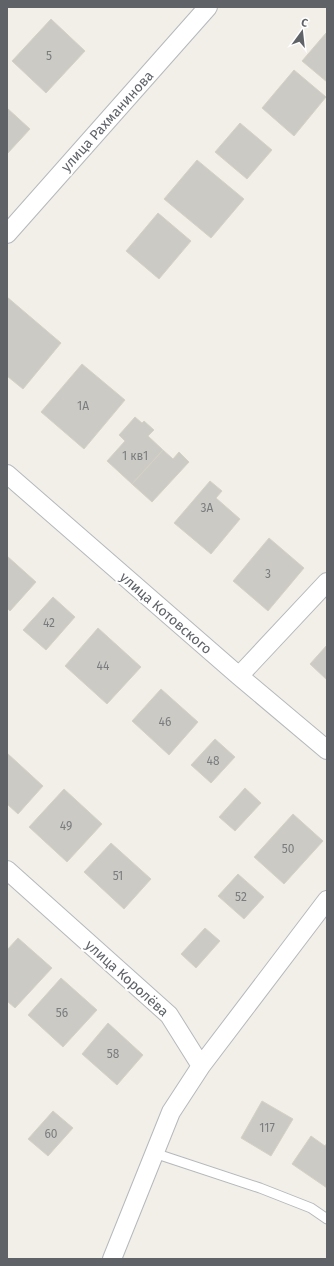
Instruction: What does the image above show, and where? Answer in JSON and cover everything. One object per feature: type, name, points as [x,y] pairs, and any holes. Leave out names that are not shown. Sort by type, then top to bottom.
[{"type":"street","name":"улица Рахманинова","points":[[7,234],[208,7]]},
{"type":"street","name":"улица Котовского","points":[[7,474],[239,676],[327,750]]},
{"type":"street","points":[[239,676],[327,582]]},
{"type":"street","name":"улица Королёва","points":[[7,870],[169,1015],[201,1066]]},
{"type":"street","points":[[112,1259],[171,1112],[201,1066],[327,900]]},
{"type":"lane","points":[[154,1153],[260,1188],[311,1208],[327,1219]]},
{"type":"building","points":[[51,19],[85,51],[46,93],[12,61]]},
{"type":"building","points":[[326,33],[327,34],[327,82],[302,61]]},
{"type":"building","points":[[294,70],[326,97],[294,136],[262,108]]},
{"type":"building","points":[[7,108],[30,129],[7,154]]},
{"type":"building","points":[[240,123],[272,150],[247,179],[215,152]]},
{"type":"building","points":[[197,160],[244,199],[211,238],[164,199]]},
{"type":"building","points":[[158,213],[191,241],[159,279],[126,251]]},
{"type":"building","points":[[7,297],[61,343],[23,389],[7,376]]},
{"type":"building","points":[[82,364],[125,400],[84,449],[41,412]]},
{"type":"building","points":[[135,417],[142,423],[144,421],[154,430],[148,436],[163,450],[132,484],[107,461],[125,441],[119,435]]},
{"type":"building","points":[[163,450],[173,459],[179,452],[189,462],[152,502],[132,484]]},
{"type":"building","points":[[210,481],[222,491],[216,498],[240,519],[211,554],[174,523]]},
{"type":"building","points":[[269,538],[304,568],[268,611],[233,581]]},
{"type":"building","points":[[7,556],[36,582],[10,611],[7,608]]},
{"type":"building","points":[[53,597],[75,617],[46,650],[23,630]]},
{"type":"building","points":[[98,628],[141,667],[107,704],[65,666]]},
{"type":"building","points":[[327,645],[327,680],[310,664]]},
{"type":"building","points":[[161,689],[198,722],[169,755],[132,721]]},
{"type":"building","points":[[215,739],[235,757],[211,783],[191,765]]},
{"type":"building","points":[[7,753],[43,786],[18,814],[7,804]]},
{"type":"building","points":[[245,788],[261,803],[235,831],[219,817]]},
{"type":"building","points":[[64,789],[102,824],[67,862],[29,827]]},
{"type":"building","points":[[293,814],[323,841],[284,884],[254,857]]},
{"type":"building","points":[[111,843],[151,879],[124,909],[84,872]]},
{"type":"building","points":[[238,874],[264,897],[244,919],[218,896]]},
{"type":"building","points":[[205,928],[220,941],[196,968],[181,954]]},
{"type":"building","points":[[18,938],[52,968],[15,1008],[7,1001],[7,950]]},
{"type":"building","points":[[61,978],[97,1010],[63,1047],[28,1015]]},
{"type":"building","points":[[108,1023],[143,1055],[117,1085],[82,1054]]},
{"type":"building","points":[[262,1101],[293,1119],[271,1156],[241,1138]]},
{"type":"building","points":[[53,1111],[73,1128],[48,1156],[28,1139]]},
{"type":"building","points":[[311,1136],[325,1146],[327,1143],[327,1188],[292,1164]]}]
